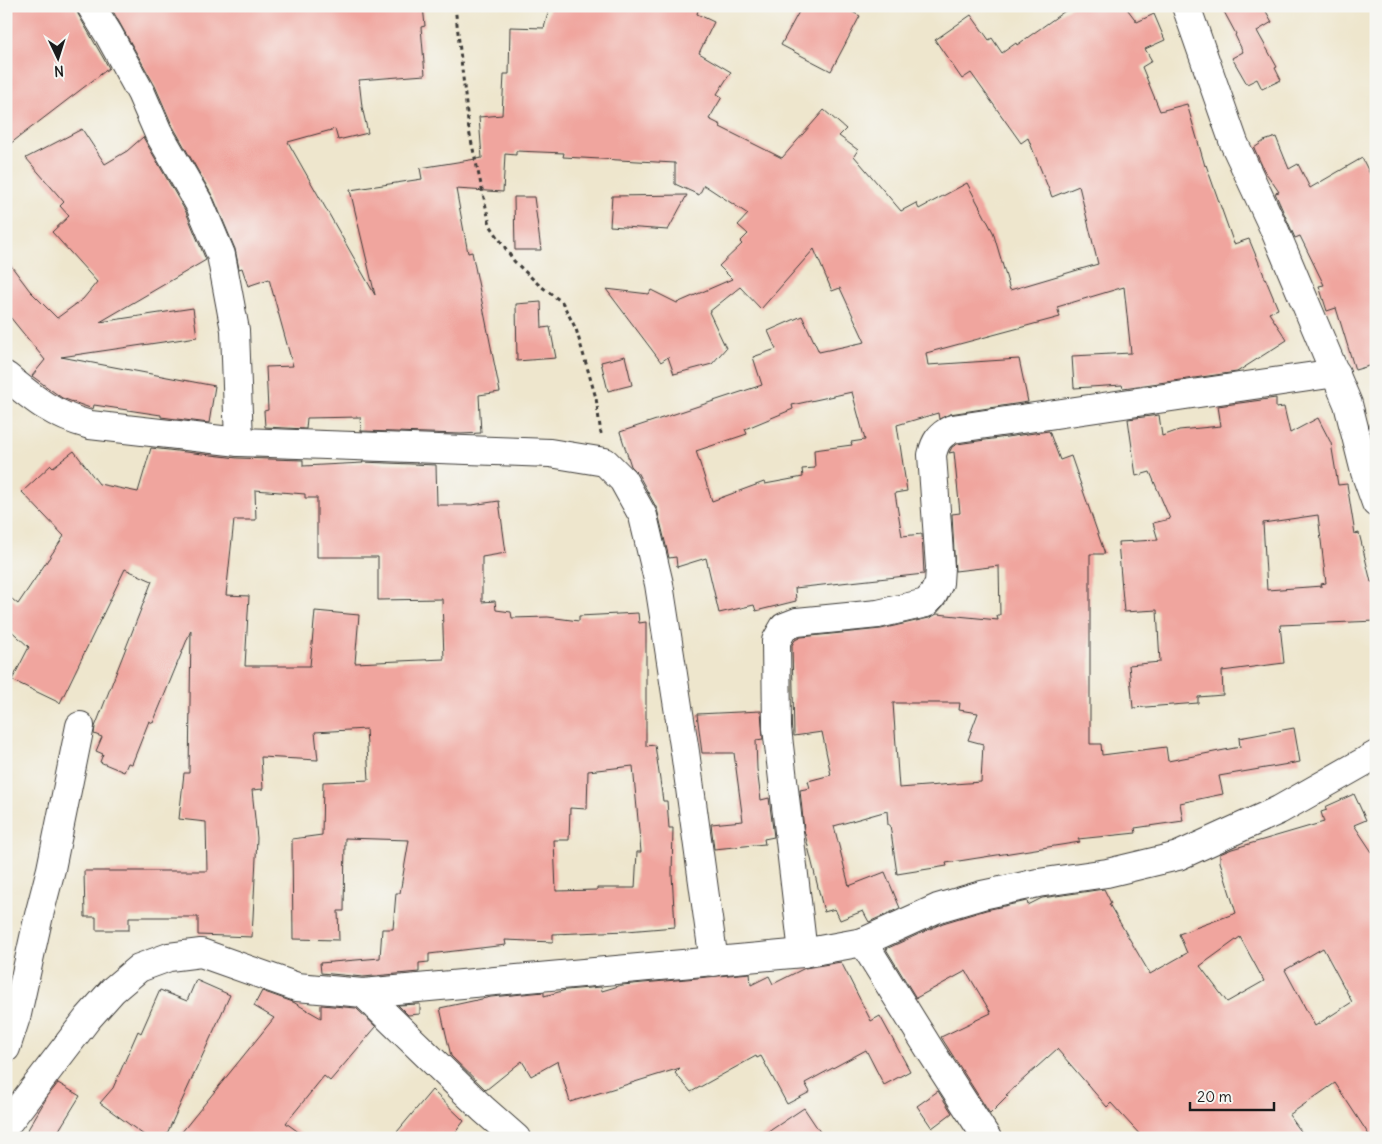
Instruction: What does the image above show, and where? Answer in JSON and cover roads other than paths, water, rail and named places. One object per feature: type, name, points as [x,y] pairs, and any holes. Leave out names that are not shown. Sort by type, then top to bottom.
[{"type":"street","points":[[91,6],[141,93],[158,132],[200,204],[221,255],[235,330],[239,442]]},
{"type":"street","points":[[1186,6],[1234,143],[1275,230],[1348,404],[1365,472],[1376,503]]},
{"type":"street","points":[[803,953],[777,728],[776,641],[784,627],[797,622],[878,614],[926,603],[933,595],[939,583],[940,567],[932,455],[935,443],[943,433],[952,428],[1336,373]]},
{"type":"street","points":[[6,376],[49,410],[71,420],[90,425],[239,442],[550,453],[605,462],[623,480],[643,516],[659,584],[685,752],[714,962]]},
{"type":"street","points":[[6,1048],[17,1014],[51,869],[80,726]]},
{"type":"street","points":[[6,1125],[88,1018],[113,990],[139,968],[169,957],[201,953],[297,986],[363,992],[803,953],[863,942],[938,908],[982,895],[1038,883],[1107,873],[1178,856],[1278,810],[1376,755]]},
{"type":"street","points":[[863,942],[932,1054],[987,1138]]},
{"type":"street","points":[[363,992],[483,1109],[516,1138]]}]
